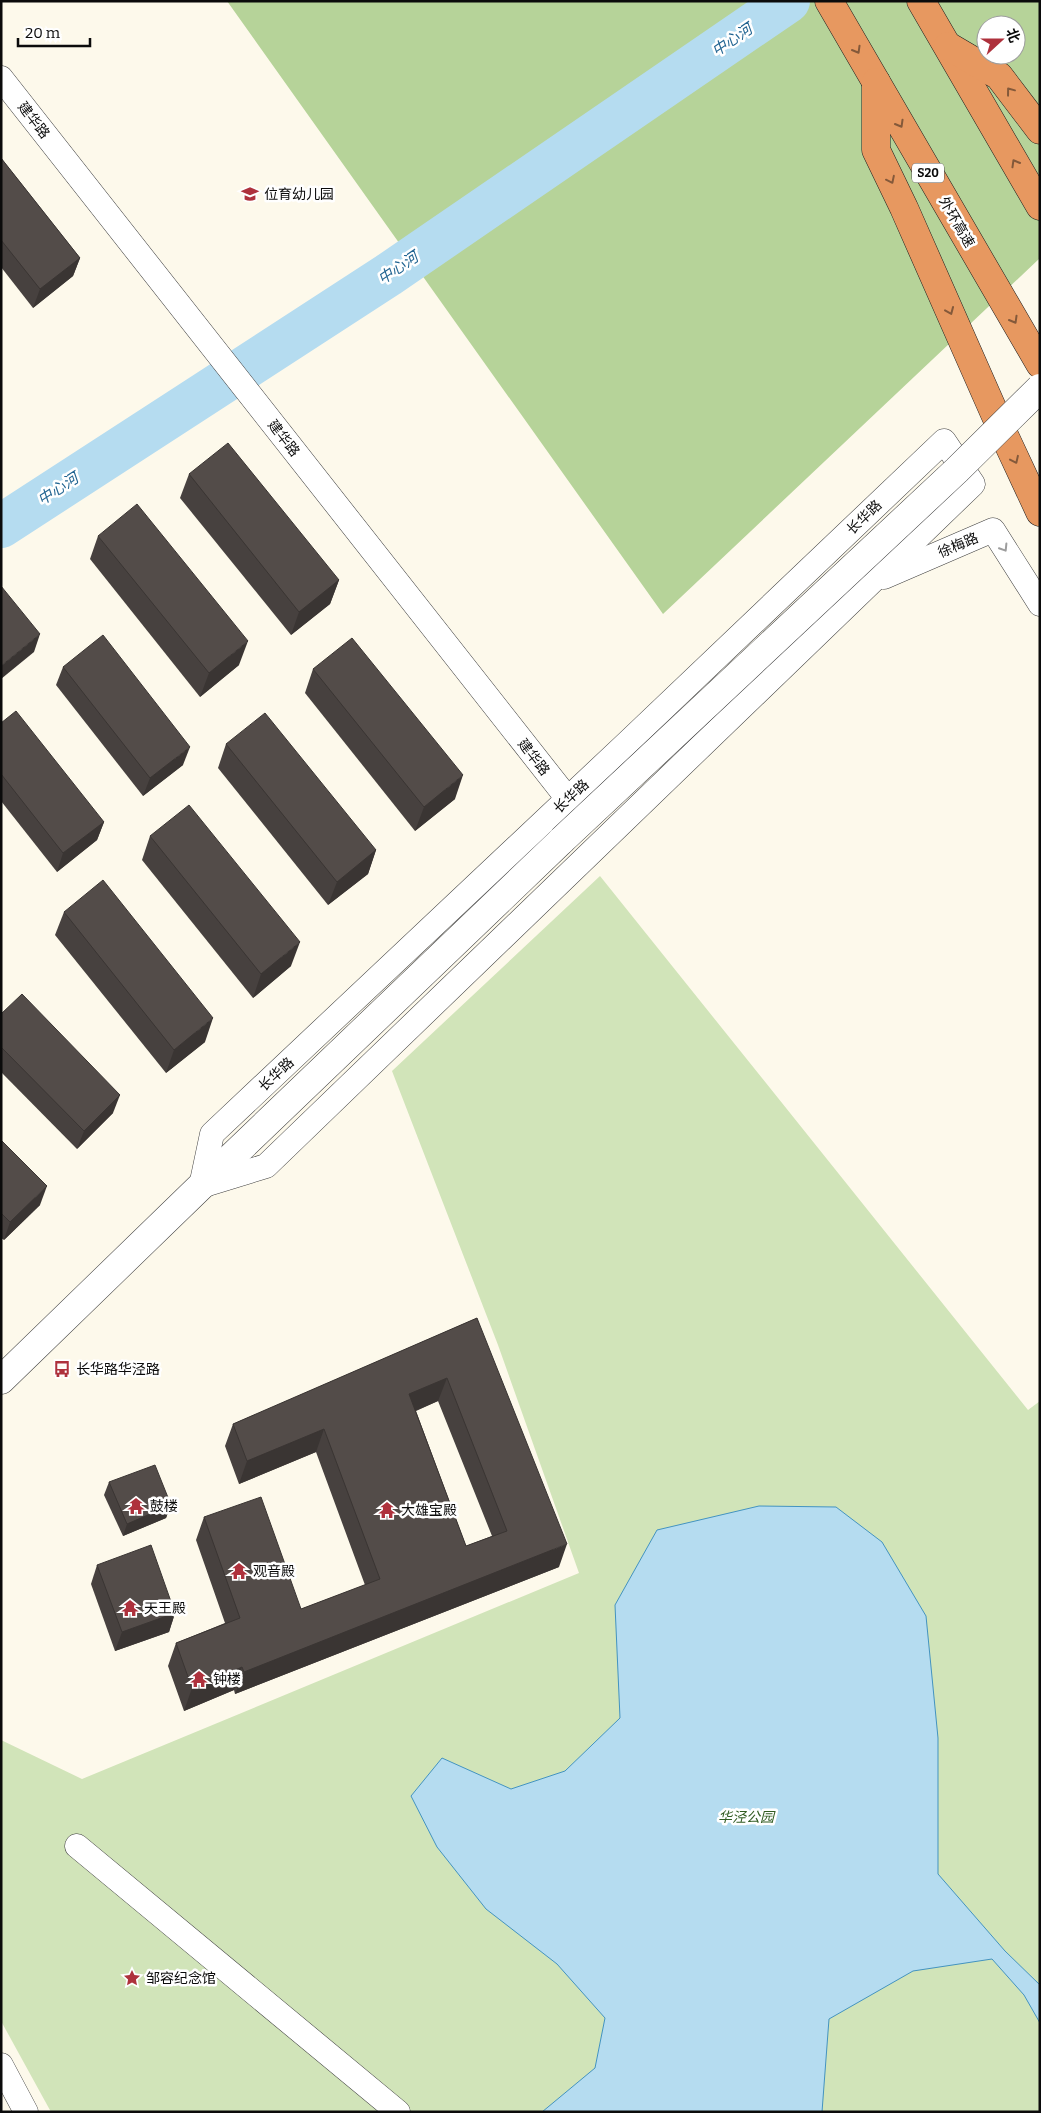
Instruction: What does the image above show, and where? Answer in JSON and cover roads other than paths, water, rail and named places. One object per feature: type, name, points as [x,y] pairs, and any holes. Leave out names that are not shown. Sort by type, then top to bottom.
[{"type":"highway","points":[[921,1],[1040,206]]},
{"type":"highway","name":"外环高速","points":[[834,9],[1040,364]]},
{"type":"highway","points":[[946,45],[999,76],[1040,130]]},
{"type":"highway","points":[[876,82],[876,150],[908,216],[1040,512]]},
{"type":"street","name":"建华路","points":[[1,78],[568,799]]},
{"type":"street","name":"长华路","points":[[1,1380],[200,1186],[562,840],[950,477],[1040,388]]},
{"type":"street","name":"长华路","points":[[944,441],[973,484],[266,1166],[200,1186],[212,1134],[944,441]]},
{"type":"street","name":"徐梅路","points":[[871,583],[993,530],[1040,604]]},
{"type":"street","points":[[77,1846],[398,2112]]},
{"type":"street","points":[[1,2065],[26,2112]]},
{"type":"water","points":[[759,1506],[836,1507],[882,1542],[926,1616],[938,1738],[938,1874],[1005,1951],[1040,1985],[1040,2023],[1024,1995],[992,1959],[913,1971],[829,2019],[822,2112],[542,2112],[595,2068],[605,2018],[557,1964],[486,1909],[437,1847],[411,1796],[442,1758],[511,1789],[565,1771],[620,1718],[615,1605],[657,1530]]},
{"type":"waterway","name":"中心河","points":[[1,526],[388,275],[788,1]]},
{"type":"place","name":"位育幼儿园","points":[[250,194]]},
{"type":"place","name":"长华路华泾路","points":[[62,1369]]},
{"type":"place","name":"鼓楼","points":[[136,1506]]},
{"type":"place","name":"大雄宝殿","points":[[387,1510]]},
{"type":"place","name":"观音殿","points":[[239,1571]]},
{"type":"place","name":"天王殿","points":[[130,1608]]},
{"type":"place","name":"钟楼","points":[[199,1679]]},
{"type":"place","name":"邹容纪念馆","points":[[132,1978]]},
{"type":"park label","name":"华泾公园","points":[[746,1817]]}]
